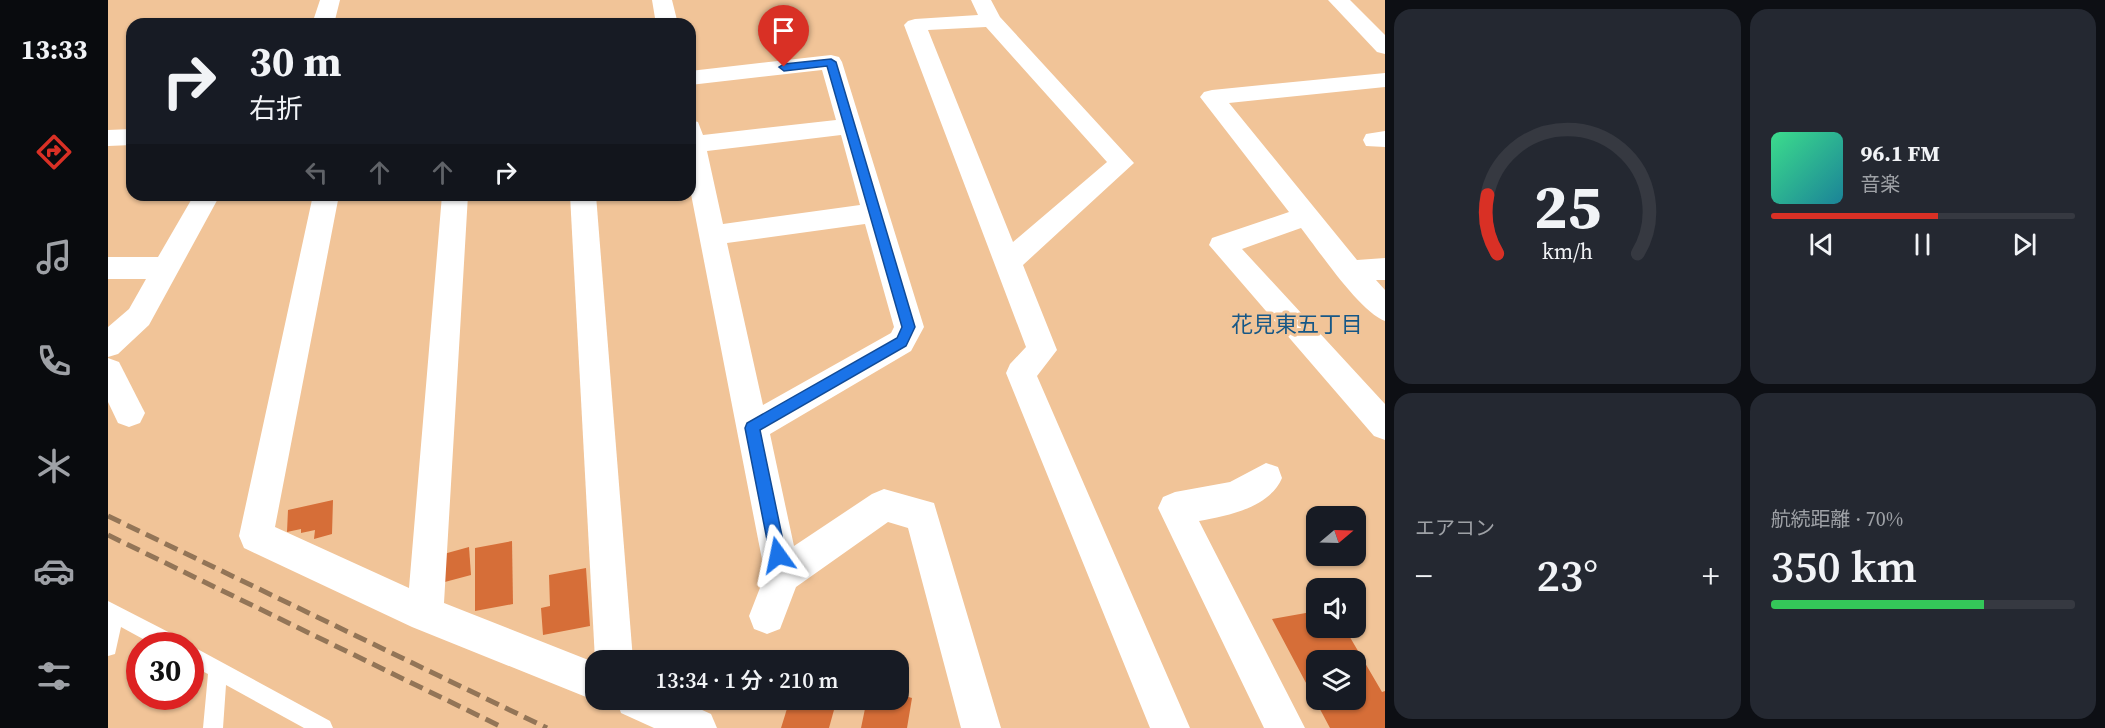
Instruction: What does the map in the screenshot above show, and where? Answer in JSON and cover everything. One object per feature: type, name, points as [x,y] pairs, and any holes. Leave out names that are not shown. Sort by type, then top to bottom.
[{"type":"street","points":[[325,18],[330,0]]},
{"type":"street","points":[[662,0],[666,18]]},
{"type":"street","points":[[1338,0],[1385,47]]},
{"type":"street","points":[[1007,262],[1122,163],[986,10],[915,25],[1007,262],[1042,350],[1021,373],[1170,728]]},
{"type":"street","points":[[696,77],[831,62],[909,327],[901,342],[752,428]]},
{"type":"street","points":[[1380,87],[1212,97],[1350,271],[1385,309]]},
{"type":"street","points":[[696,136],[850,126]]},
{"type":"street","points":[[108,138],[126,136]]},
{"type":"street","points":[[696,156],[783,575],[767,616]]},
{"type":"street","points":[[108,345],[140,317],[204,201]]},
{"type":"street","points":[[325,201],[256,536],[424,614],[585,678]]},
{"type":"street","points":[[424,614],[455,201]]},
{"type":"street","points":[[583,201],[613,650]]},
{"type":"street","points":[[712,235],[875,213]]},
{"type":"street","points":[[1306,216],[1222,245],[1385,426]]},
{"type":"street","points":[[108,268],[166,268]]},
{"type":"street","points":[[1350,271],[1385,269]]},
{"type":"street","points":[[108,370],[129,413]]},
{"type":"street","points":[[1266,478],[1248,493],[1225,502],[1175,508],[1285,728]]},
{"type":"street","points":[[783,575],[884,505],[922,515],[981,728]]},
{"type":"street","points":[[659,710],[697,728]]},
{"type":"lane","points":[[108,647],[111,612],[149,632]]},
{"type":"lane","points":[[204,662],[323,728]]},
{"type":"lane","points":[[213,728],[218,669]]},
{"type":"building","points":[[333,500],[332,534],[314,539],[315,530],[301,533],[301,529],[287,532],[288,510]]},
{"type":"building","points":[[512,541],[513,604],[475,611],[475,548]]},
{"type":"building","points":[[469,547],[471,575],[441,583],[440,555]]},
{"type":"building","points":[[586,568],[590,626],[543,635],[541,608],[550,606],[549,575]]},
{"type":"building","points":[[1306,613],[1306,638],[1350,638],[1357,650],[1306,650],[1306,683],[1272,619]]},
{"type":"building","points":[[1366,665],[1382,692],[1385,691],[1385,728],[1330,728],[1320,710],[1366,710]]},
{"type":"building","points":[[909,697],[912,698],[907,728],[861,728],[865,710],[909,710]]},
{"type":"building","points":[[787,710],[834,710],[829,728],[781,728]]},
{"type":"railway","points":[[108,516],[547,728]]},
{"type":"railway","points":[[108,535],[504,728]]},
{"type":"district","name":"花見東五丁目","points":[[1297,324]]},
{"type":"route","points":[[778,555],[752,428],[901,342],[909,327],[831,62],[784,67]]}]
